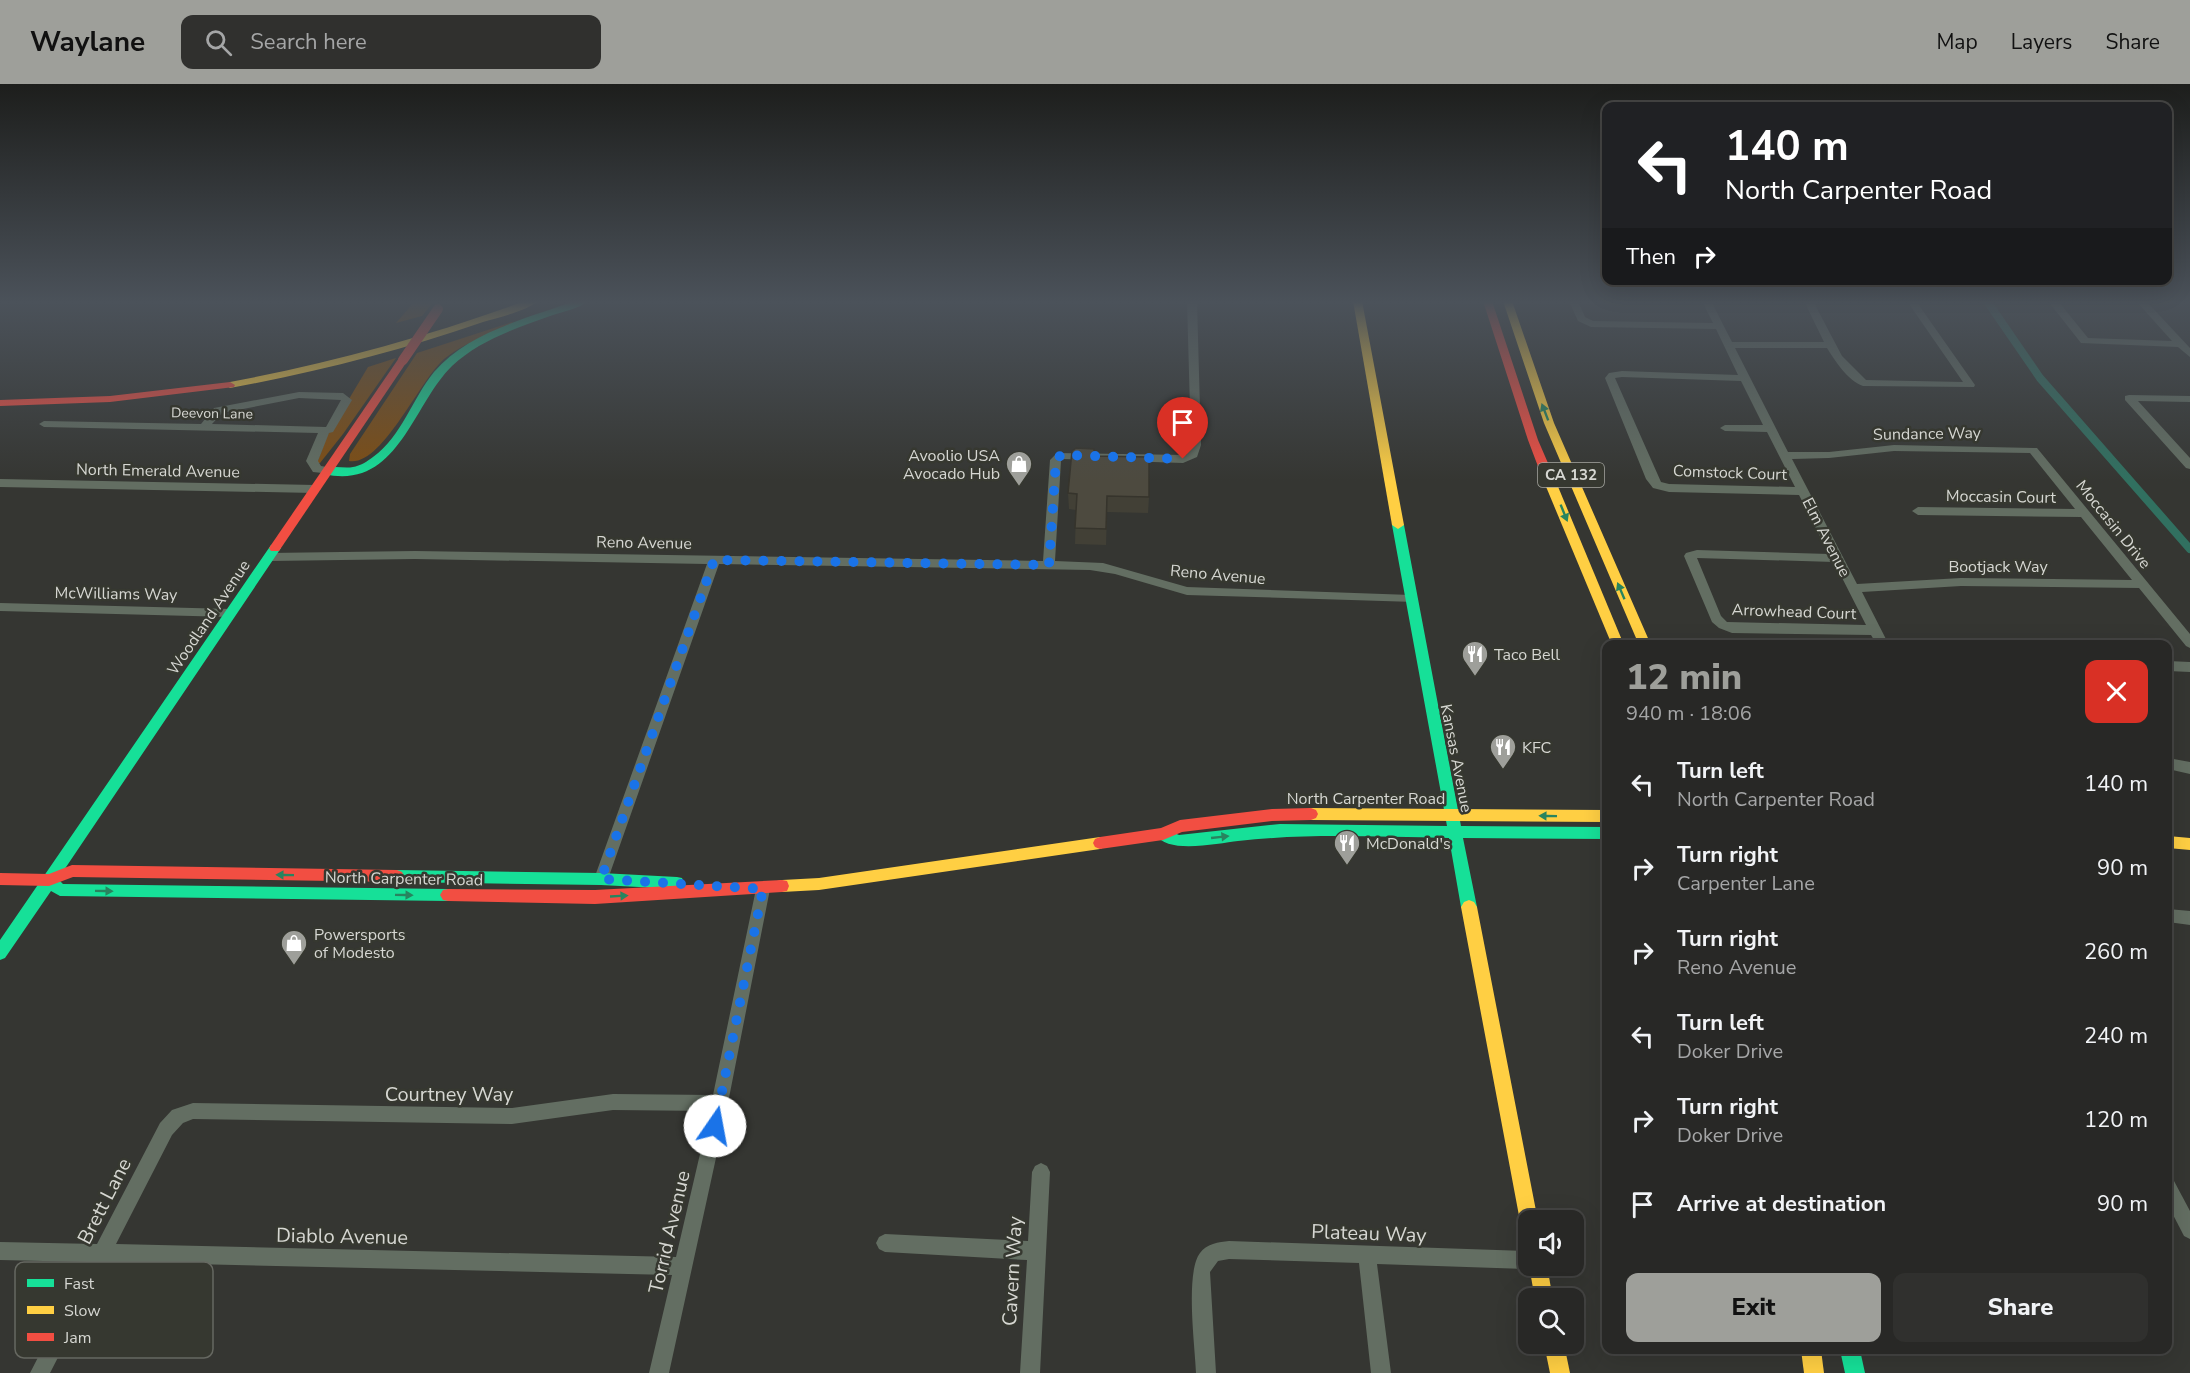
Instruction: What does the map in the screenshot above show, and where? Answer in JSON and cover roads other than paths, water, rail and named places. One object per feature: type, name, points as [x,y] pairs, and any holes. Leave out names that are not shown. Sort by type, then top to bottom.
[{"type":"main road","points":[[0,391],[56,392],[126,387],[255,370],[294,361]]},
{"type":"main road","points":[[0,403],[118,399],[204,389],[291,374],[340,361]]},
{"type":"main road","name":"Woodland Avenue","points":[[0,953],[402,361]]},
{"type":"main road","points":[[328,471],[360,470],[380,459],[437,375],[453,361]]},
{"type":"main road","name":"Kansas Avenue","points":[[1368,361],[1454,831],[1527,1210]]},
{"type":"main road","name":"CA 132","points":[[1507,361],[1533,440],[1616,640]]},
{"type":"main road","name":"CA 132","points":[[1528,361],[1549,423],[1643,640]]},
{"type":"main road","name":"North Carpenter Road","points":[[49,880],[60,890],[595,897],[819,884],[1163,834],[1180,826],[1272,815],[1327,813],[1602,816]]},
{"type":"main road","name":"North Carpenter Road","points":[[1163,834],[1178,841],[1280,830],[1602,833]]},
{"type":"main road","points":[[2172,842],[2190,844]]},
{"type":"main road","name":"North Carpenter Road","points":[[0,879],[49,880],[72,871],[601,879],[763,889]]},
{"type":"main road","points":[[278,893],[315,883],[381,884],[390,881],[394,876]]},
{"type":"main road","points":[[460,896],[494,887],[586,890],[595,887],[601,879]]},
{"type":"main road","points":[[1556,1354],[1560,1373]]},
{"type":"main road","points":[[1812,1354],[1814,1373]]},
{"type":"main road","points":[[1851,1354],[1855,1373]]},
{"type":"street","points":[[1049,565],[1056,460],[1061,455],[1183,459],[1191,457],[1196,445],[1194,361]]},
{"type":"street","name":"Elm Avenue","points":[[1737,361],[1880,640]]},
{"type":"street","points":[[1843,361],[1854,377],[1863,383],[1970,385],[1954,361]]},
{"type":"street","name":"Comstock Court","points":[[1745,378],[1623,374],[1613,375],[1610,378],[1652,479],[1657,485],[1669,488],[1804,491]]},
{"type":"street","points":[[203,429],[218,410],[299,395],[328,395],[346,398],[347,400],[329,430],[325,430],[312,461],[317,469],[328,471]]},
{"type":"street","points":[[2189,463],[2129,398],[2190,399]]},
{"type":"street","name":"Deevon Lane","points":[[44,424],[325,430]]},
{"type":"street","points":[[1725,428],[1772,429]]},
{"type":"street","name":"Sundance Way","points":[[1785,456],[1828,456],[1894,448],[2033,450]]},
{"type":"street","name":"Moccasin Drive","points":[[2033,450],[2190,643]]},
{"type":"street","name":"North Emerald Avenue","points":[[0,483],[315,489]]},
{"type":"street","name":"Moccasin Court","points":[[1918,511],[2084,513]]},
{"type":"street","name":"Arrowhead Court","points":[[1838,558],[1697,554],[1690,556],[1716,619],[1723,625],[1732,628],[1875,630]]},
{"type":"street","name":"Reno Avenue","points":[[269,557],[422,555],[1049,565],[1114,568],[1161,586],[1187,591],[1411,599]]},
{"type":"street","points":[[601,879],[714,560]]},
{"type":"street","name":"Bootjack Way","points":[[1853,588],[1961,582],[2142,584]]},
{"type":"street","name":"McWilliams Way","points":[[0,607],[231,613]]},
{"type":"street","points":[[2172,666],[2190,667]]},
{"type":"street","points":[[2172,765],[2190,768]]},
{"type":"street","name":"Torrid Avenue","points":[[659,1373],[720,1103],[763,889]]},
{"type":"street","points":[[2172,916],[2190,918]]},
{"type":"street","name":"Courtney Way","points":[[178,1116],[193,1111],[512,1116],[613,1102],[720,1103]]},
{"type":"street","name":"Brett Lane","points":[[98,1262],[166,1129],[178,1116]]},
{"type":"street","name":"Cavern Way","points":[[1029,1373],[1041,1172]]},
{"type":"street","points":[[2172,1195],[2190,1230]]},
{"type":"street","points":[[885,1243],[1035,1251]]},
{"type":"street","name":"Plateau Way","points":[[1206,1373],[1201,1272],[1203,1261],[1208,1255],[1229,1250],[1518,1260]]},
{"type":"street","name":"Diablo Avenue","points":[[0,1251],[683,1266]]},
{"type":"street","points":[[1367,1256],[1381,1373]]},
{"type":"street","name":"Brett Lane","points":[[40,1373],[48,1358]]},
{"type":"waterway","points":[[2028,361],[2040,378],[2190,549]]},
{"type":"place","name":"Avoolio USA Avocado Hub","points":[[1019,487]]},
{"type":"place","name":"Taco Bell","points":[[1475,677]]},
{"type":"place","name":"KFC","points":[[1503,770]]},
{"type":"place","name":"McDonald's","points":[[1347,866]]},
{"type":"place","name":"Powersports of Modesto","points":[[294,966]]}]
